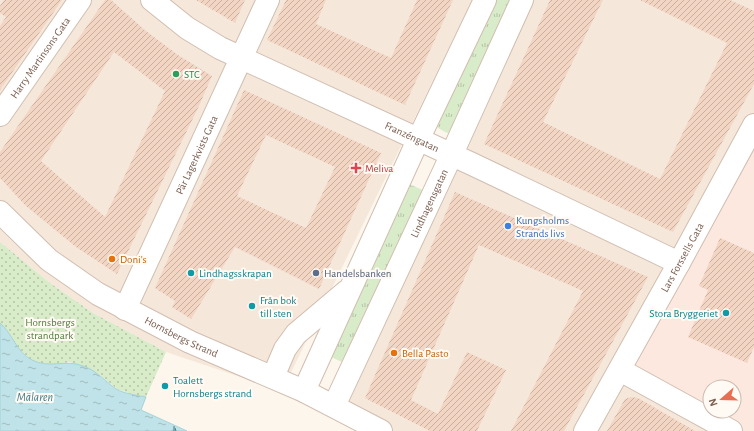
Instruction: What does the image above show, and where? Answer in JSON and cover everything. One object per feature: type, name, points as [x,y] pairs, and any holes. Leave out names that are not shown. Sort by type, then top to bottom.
[{"type":"street","name":"Harry Martinsons Gata","points":[[0,115],[80,0]]},
{"type":"street","name":"Franzéngatan","points":[[152,0],[187,28],[220,48],[472,164],[679,263]]},
{"type":"street","name":"Pär Lagerkvists Gata","points":[[125,309],[268,0]]},
{"type":"street","points":[[304,391],[418,140],[485,0]]},
{"type":"street","name":"Lindhagensgatan","points":[[334,406],[452,156],[522,0]]},
{"type":"street","name":"Lars Forssells Gata","points":[[585,431],[754,125]]},
{"type":"street","name":"Hornsbergs Strand","points":[[0,212],[49,260],[98,294],[190,342],[304,391],[381,431]]},
{"type":"street","points":[[273,377],[285,349],[296,334],[351,287]]},
{"type":"street","points":[[620,370],[731,431]]},
{"type":"shaded area","points":[[0,0],[472,0],[282,391],[166,352],[93,313],[50,283],[0,242]]},
{"type":"shaded area","points":[[531,0],[754,0],[754,127],[619,371],[702,415],[702,419],[709,419],[731,431],[377,431],[347,400]]},
{"type":"shaded area","points":[[754,127],[754,431],[731,431],[709,419],[742,419],[742,379],[702,379],[702,415],[619,371]]},
{"type":"green space","points":[[494,0],[513,0],[450,132],[447,133],[438,128],[437,124]]},
{"type":"green space","points":[[409,184],[425,191],[344,363],[329,356]]},
{"type":"green space","name":"Hornsbergs strandpark","points":[[0,242],[50,283],[93,313],[166,352],[146,397],[117,389],[100,375],[70,362],[48,364],[31,360],[18,348],[8,332],[0,323]]},
{"type":"water","name":"Mälaren","points":[[0,323],[8,332],[18,348],[32,360],[45,364],[77,364],[88,368],[119,391],[146,397],[141,410],[187,431],[0,431]]},
{"type":"building","points":[[4,0],[62,0],[0,90],[0,26],[6,17],[0,13],[0,6]]},
{"type":"building","points":[[105,0],[111,0],[146,31],[178,55],[212,76],[199,106],[117,274],[76,247],[26,206],[0,178],[0,152]],"holes":[[[114,52],[165,91],[105,217],[41,161]]]},
{"type":"building","points":[[196,0],[245,0],[235,23]]},
{"type":"building","points":[[286,0],[326,0],[316,24],[391,58],[417,0],[453,0],[405,105],[267,40]]},
{"type":"building","points":[[550,0],[603,0],[543,122],[660,179],[727,43],[640,0],[730,0],[754,11],[754,84],[673,232],[484,144]]},
{"type":"building","points":[[244,90],[381,153],[319,289],[235,247],[191,319],[172,307],[175,301],[155,288]],"holes":[[[266,135],[335,167],[306,228],[237,196]]]},
{"type":"building","points":[[455,192],[648,277],[564,431],[511,431],[583,291],[479,245],[411,400],[438,414],[467,352],[506,370],[477,431],[430,431],[365,398]]},
{"type":"building","name":"Stora Bryggeriet","points":[[720,238],[754,253],[754,347],[747,363],[688,337],[708,290],[699,286]]},
{"type":"building","points":[[631,397],[638,398],[695,431],[607,431],[625,399]]},
{"type":"ferry route","points":[[174,431],[174,425],[176,431]]},
{"type":"place","name":"STC","points":[[176,74]]},
{"type":"place","name":"Meliva","points":[[356,168]]},
{"type":"place","name":"Kungsholms Strands livs","points":[[508,226]]},
{"type":"place","name":"Doni’s","points":[[112,259]]},
{"type":"place","name":"Lindhagsskrapan","points":[[191,273]]},
{"type":"place","name":"Handelsbanken","points":[[316,273]]},
{"type":"place","name":"Från bok till sten","points":[[252,306]]},
{"type":"place","name":"Stora Bryggeriet","points":[[726,313]]},
{"type":"place","name":"Bella Pasto","points":[[394,353]]},
{"type":"place","name":"Toalett Hornsbergs strand","points":[[165,386]]}]
